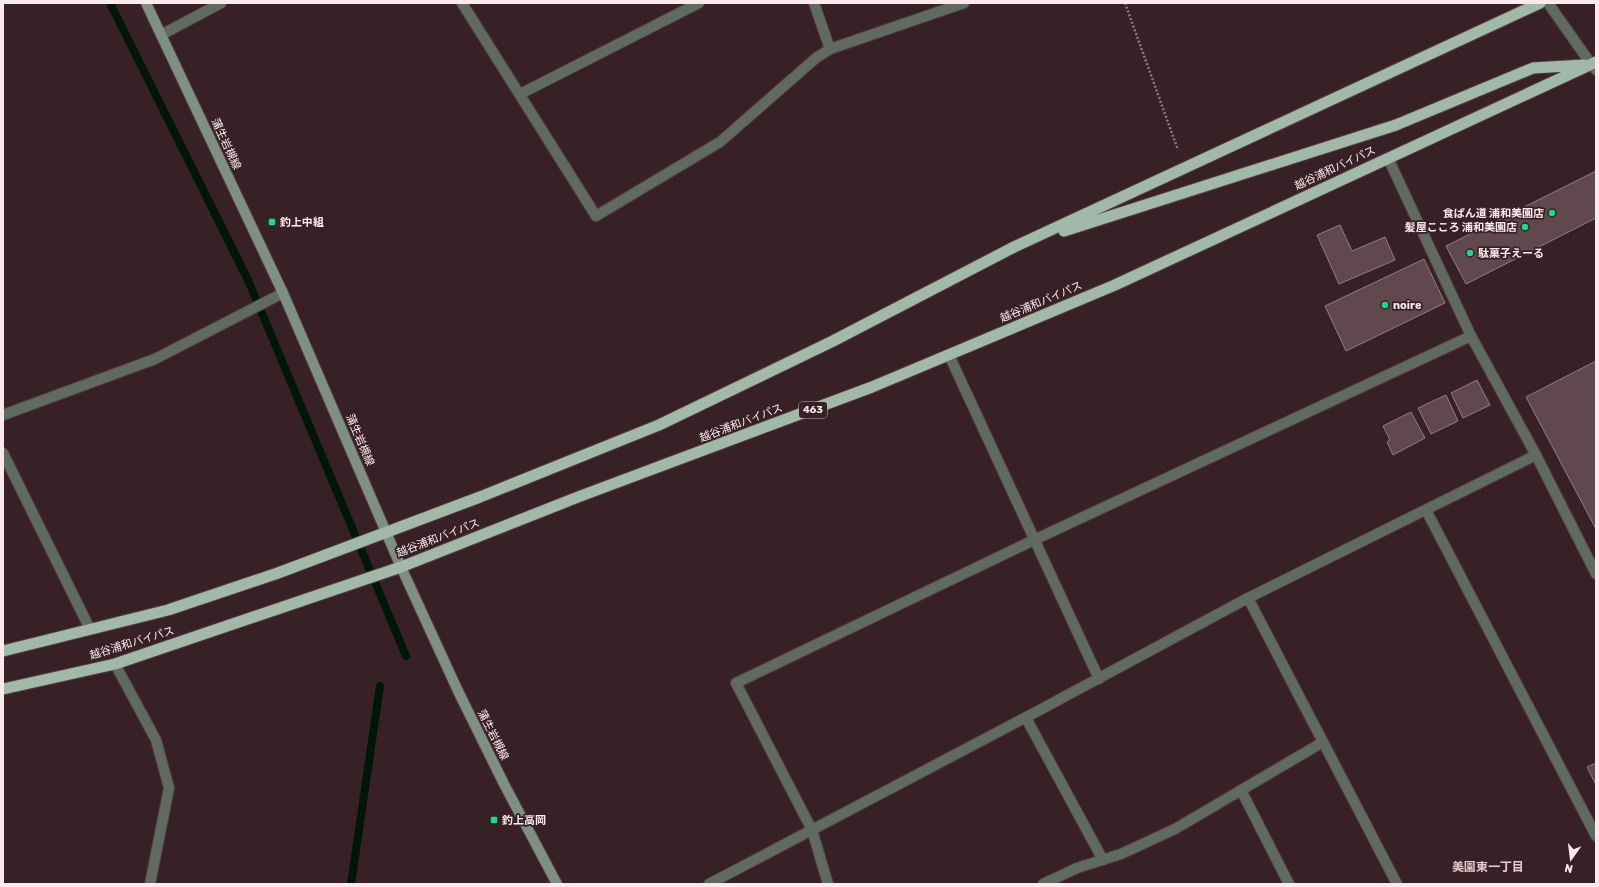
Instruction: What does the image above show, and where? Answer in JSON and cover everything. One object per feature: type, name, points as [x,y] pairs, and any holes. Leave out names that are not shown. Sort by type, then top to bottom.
[{"type":"highway","name":"越谷浦和バイパス","points":[[3,651],[175,607],[278,573],[386,533],[659,425],[833,341],[1014,248],[1540,3]]},
{"type":"highway","name":"越谷浦和バイパス","points":[[3,689],[115,664],[401,567],[586,494],[872,387],[1115,285],[1388,158],[1594,65]]},
{"type":"highway","points":[[1014,248],[1396,125],[1533,68],[1594,65]]},
{"type":"main road","name":"蒲生岩槻線","points":[[146,3],[283,293],[386,533],[458,691],[504,784],[557,884]]},
{"type":"street","points":[[161,34],[221,3]]},
{"type":"street","points":[[462,3],[596,216],[720,142],[816,58],[830,49],[964,3]]},
{"type":"street","points":[[520,94],[699,3]]},
{"type":"street","points":[[814,3],[830,49]]},
{"type":"street","points":[[1548,3],[1594,65],[1596,79]]},
{"type":"street","points":[[1388,158],[1470,336],[1536,455],[1596,574]]},
{"type":"street","points":[[3,415],[155,359],[283,293]]},
{"type":"street","points":[[828,884],[812,830],[736,683],[1036,539],[1470,336]]},
{"type":"street","points":[[949,355],[1036,539],[1099,679]]},
{"type":"street","points":[[3,453],[90,629]]},
{"type":"street","points":[[709,884],[1026,718],[1248,598],[1536,455]]},
{"type":"street","points":[[1426,510],[1596,836]]},
{"type":"street","points":[[1248,598],[1397,884]]},
{"type":"street","points":[[115,664],[156,740],[169,788],[150,884]]},
{"type":"street","points":[[1026,718],[1103,860]]},
{"type":"street","points":[[1043,884],[1077,868],[1121,854],[1175,829],[1323,742]]},
{"type":"street","points":[[1240,790],[1289,884]]},
{"type":"path","points":[[1126,3],[1185,168]]},
{"type":"building","points":[[1596,171],[1596,218],[1466,284],[1446,246]]},
{"type":"building","points":[[1340,225],[1352,251],[1385,237],[1395,260],[1339,284],[1317,235]]},
{"type":"building","name":"noire","points":[[1424,259],[1445,303],[1346,351],[1325,306]]},
{"type":"building","points":[[1596,361],[1596,529],[1526,397]]},
{"type":"building","points":[[1477,380],[1490,405],[1463,418],[1451,393]]},
{"type":"building","points":[[1446,395],[1458,421],[1431,434],[1418,408]]},
{"type":"building","points":[[1411,412],[1425,438],[1393,455],[1387,442],[1390,440],[1383,426]]},
{"type":"building","points":[[1596,763],[1596,785],[1587,767]]},
{"type":"waterway","points":[[110,3],[248,280],[406,656]]},
{"type":"waterway","points":[[351,884],[380,686]]},
{"type":"place","name":"食ぱん道 浦和美園店","points":[[1552,213]]},
{"type":"place","name":"釣上中組","points":[[272,222]]},
{"type":"place","name":"髪屋こころ 浦和美園店","points":[[1525,227]]},
{"type":"place","name":"駄菓子えーる","points":[[1470,253]]},
{"type":"place","name":"noire","points":[[1385,305]]},
{"type":"place","name":"釣上高岡","points":[[494,820]]},
{"type":"district","name":"美園東一丁目","points":[[1488,867]]}]
